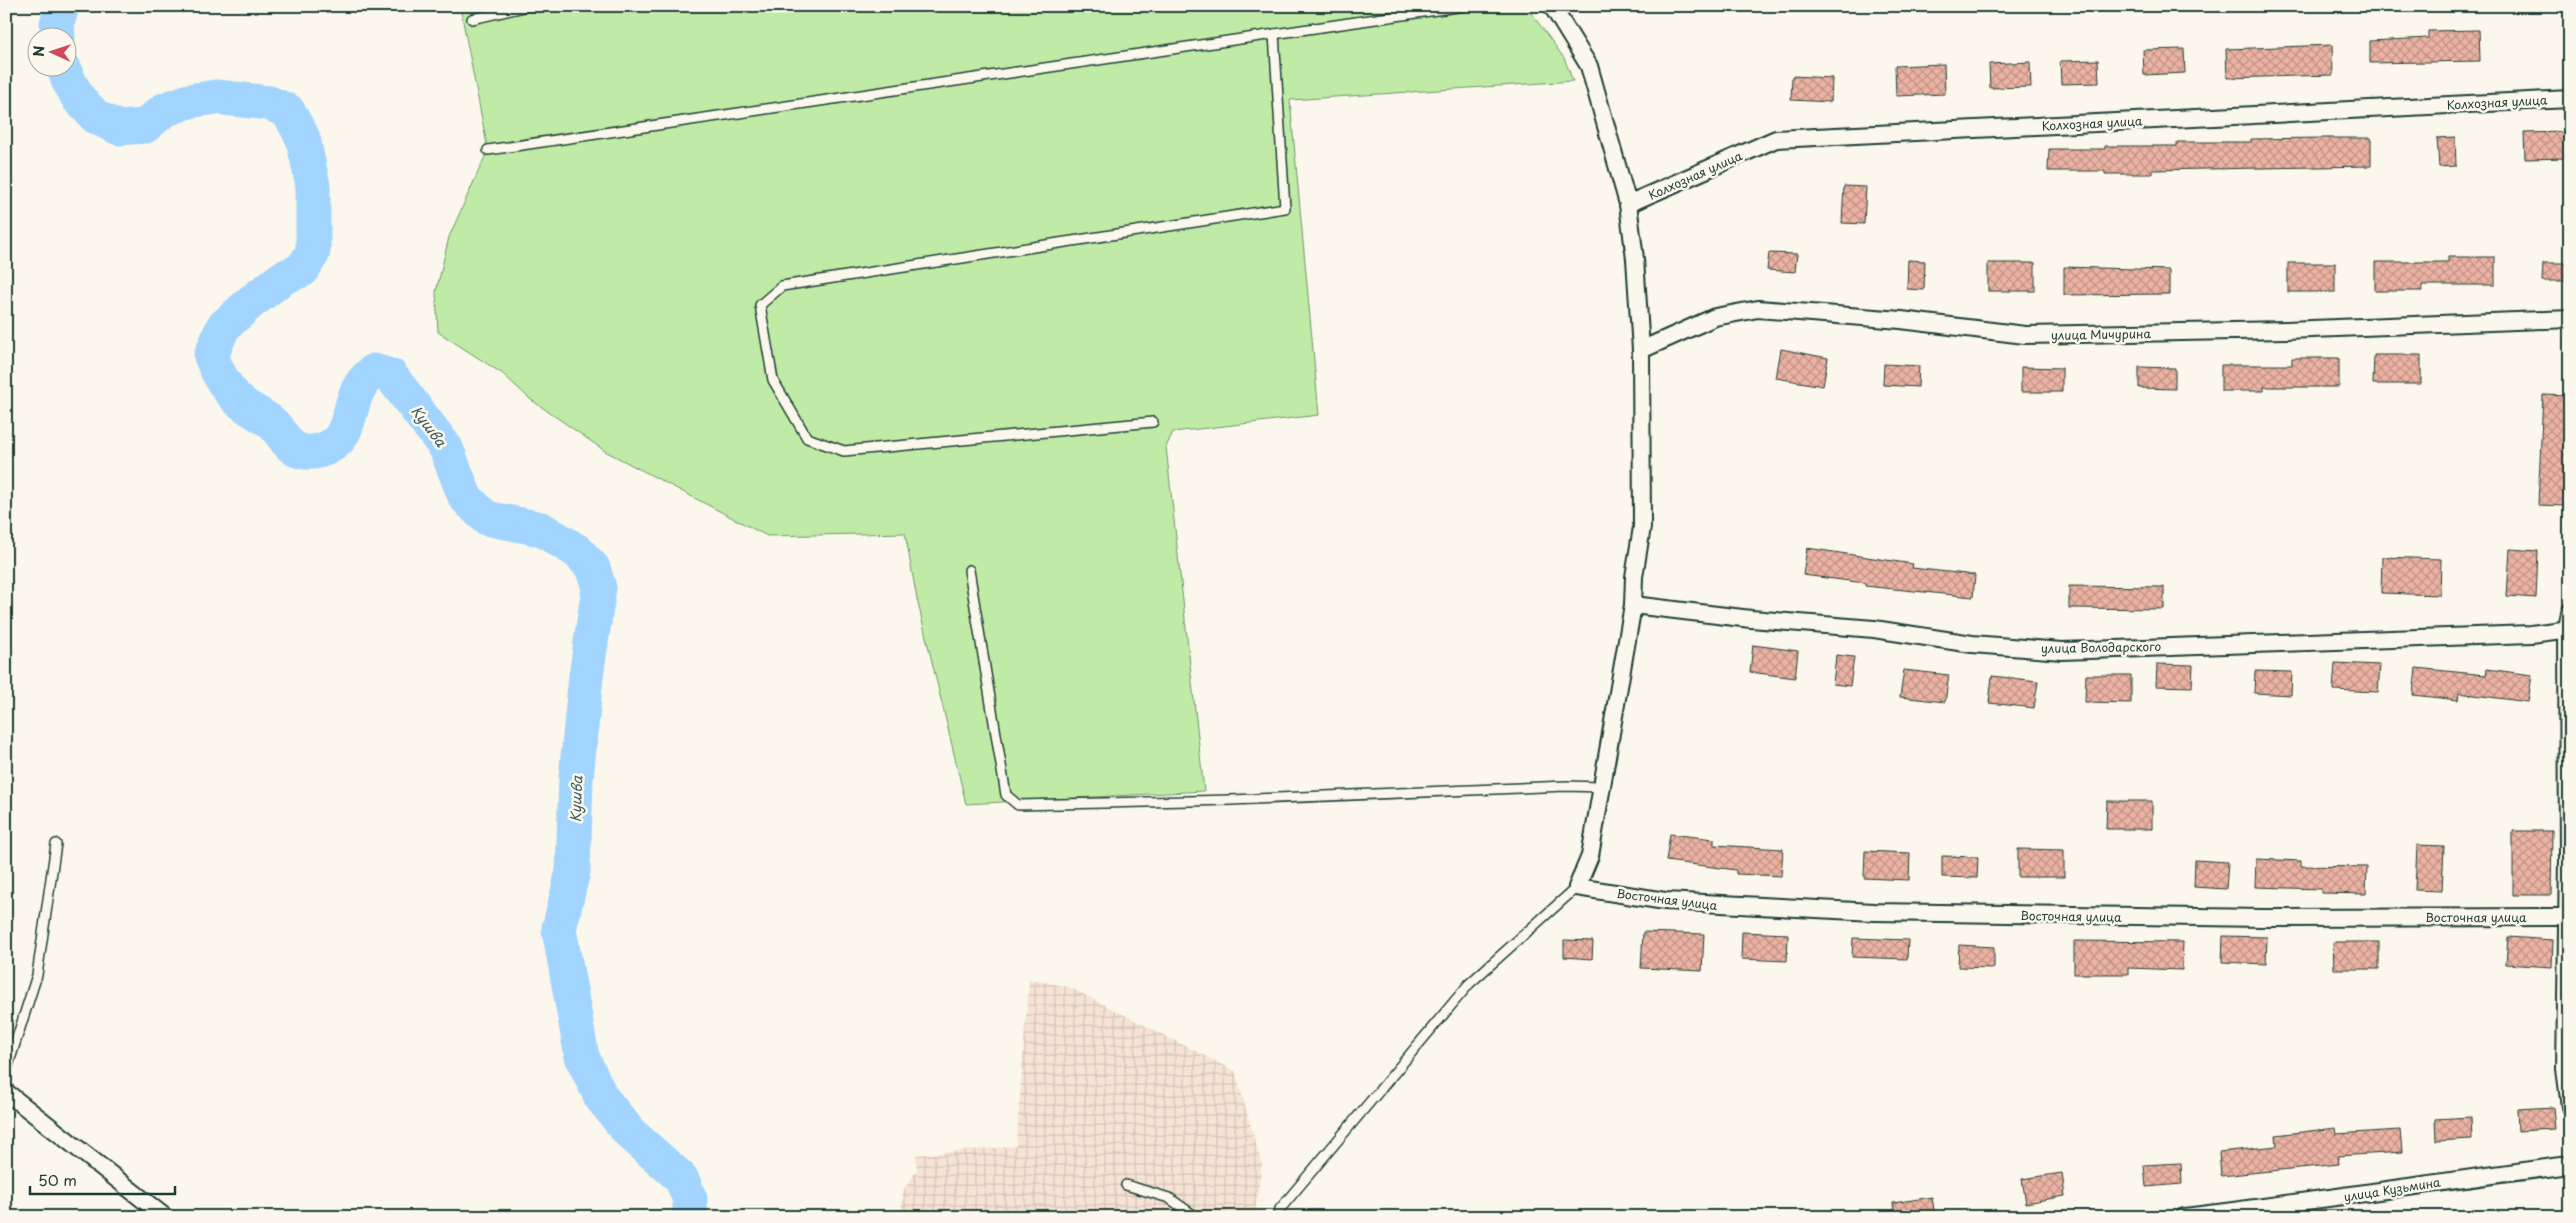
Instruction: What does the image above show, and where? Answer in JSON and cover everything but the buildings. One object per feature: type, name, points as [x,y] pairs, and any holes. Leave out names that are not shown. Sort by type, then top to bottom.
[{"type":"street","points":[[1552,6],[1588,66],[1628,204],[1635,259],[1641,350],[1642,527],[1634,577],[1633,605],[1590,856],[1577,887]]},
{"type":"street","name":"Колхозная улица","points":[[1628,204],[1776,139],[2570,99]]},
{"type":"street","name":"улица Мичурина","points":[[1641,350],[1715,317],[1758,309],[1901,320],[2025,335],[2286,330],[2570,319]]},
{"type":"street","name":"улица Володарского","points":[[1633,605],[1751,620],[1874,629],[1972,644],[2062,651],[2531,634],[2568,629]]},
{"type":"street","points":[[2570,612],[2568,629],[2569,859],[2565,1069],[2570,1107]]},
{"type":"street","name":"Восточная улица","points":[[1577,887],[1665,901],[1874,912],[2262,918],[2567,917]]},
{"type":"street","points":[[6,1092],[166,1217]]},
{"type":"street","name":"улица Кузьмина","points":[[2184,1217],[2274,1212],[2411,1185],[2570,1164]]},
{"type":"lane","points":[[472,19],[528,6]]},
{"type":"lane","points":[[488,150],[1464,6]]},
{"type":"lane","points":[[1153,422],[844,451],[807,438],[773,380],[760,305],[782,286],[1285,208],[1274,34]]},
{"type":"lane","points":[[969,570],[1006,795],[1018,805],[1221,801],[1566,786],[1602,787]]},
{"type":"lane","points":[[6,1072],[37,975],[56,844]]},
{"type":"lane","points":[[1277,1217],[1280,1209],[1386,1080],[1469,984],[1577,887]]},
{"type":"lane","points":[[1126,1185],[1169,1198],[1196,1217]]},
{"type":"shaded area","points":[[1029,979],[1069,987],[1235,1071],[1262,1165],[1255,1212],[1247,1217],[901,1217],[903,1191],[917,1170],[916,1155],[1016,1146]]},
{"type":"green space","points":[[460,6],[1526,6],[1564,58],[1573,81],[1290,100],[1319,415],[1173,432],[1166,447],[1204,791],[966,804],[917,599],[905,533],[767,536],[605,451],[530,399],[503,374],[438,332],[436,292],[449,237],[488,150]]},
{"type":"waterway","name":"Кушва","points":[[57,28],[62,6]]},
{"type":"waterway","name":"Кушва","points":[[67,78],[79,99],[96,117],[119,128],[145,126],[164,110],[189,101],[216,97],[269,103],[288,111],[303,138],[313,186],[313,252],[302,270],[284,277],[251,302],[223,327],[211,356],[225,384],[241,403],[272,423],[292,447],[301,451],[315,452],[329,447],[340,437],[344,431],[357,392],[366,378],[374,371],[391,376],[446,448],[465,497],[486,518],[541,529],[577,551],[593,568],[599,588],[586,676],[576,778],[573,871],[559,929],[582,1057],[601,1097],[629,1132],[681,1178],[690,1199],[690,1217]]}]
